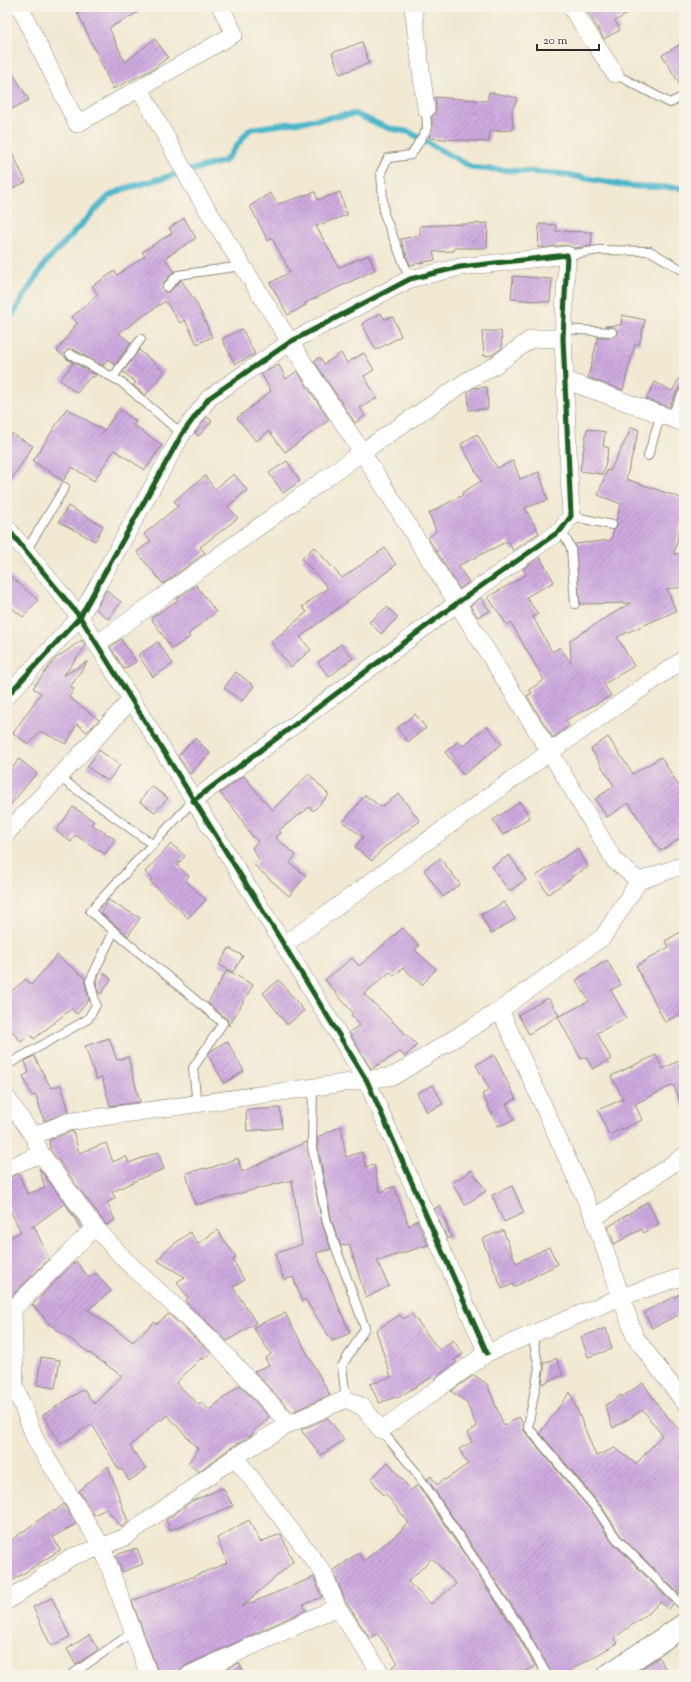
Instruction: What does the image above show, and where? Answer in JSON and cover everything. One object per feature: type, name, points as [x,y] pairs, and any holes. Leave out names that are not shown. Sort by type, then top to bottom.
[{"type":"street","points":[[20,7],[77,124],[234,34],[221,7]]},
{"type":"street","points":[[413,7],[426,109]]},
{"type":"street","points":[[571,7],[615,74]]},
{"type":"street","points":[[140,88],[192,185],[290,342],[362,452],[457,603],[550,752],[615,861],[639,881]]},
{"type":"street","points":[[7,696],[80,617],[182,434],[209,398],[290,342],[410,279],[460,267],[567,255],[563,333],[571,516],[562,530],[457,603],[193,800]]},
{"type":"street","points":[[97,644],[362,452],[468,380],[494,366],[531,339],[563,333]]},
{"type":"street","points":[[565,380],[672,418]]},
{"type":"street","points":[[7,528],[80,617],[367,1081],[487,1353]]},
{"type":"street","points":[[284,945],[550,752],[684,659]]},
{"type":"street","points":[[7,833],[131,700]]},
{"type":"street","points":[[33,1136],[67,1122],[394,1076],[500,1010],[603,937],[639,881],[684,865]]},
{"type":"street","points":[[500,1010],[594,1218],[634,1337],[684,1402]]},
{"type":"street","points":[[7,1098],[33,1136],[41,1154],[95,1226],[126,1261],[215,1343],[289,1424]]},
{"type":"street","points":[[7,1168],[41,1154]]},
{"type":"street","points":[[594,1218],[684,1156]]},
{"type":"street","points":[[95,1226],[13,1309],[15,1386],[36,1442],[102,1547],[149,1675]]},
{"type":"street","points":[[7,1601],[71,1557],[102,1547],[125,1537],[235,1458],[289,1424],[346,1399],[363,1407],[381,1430],[487,1353],[621,1297],[684,1276]]},
{"type":"street","points":[[235,1458],[323,1572],[337,1607],[382,1675]]},
{"type":"street","points":[[190,1675],[337,1607]]},
{"type":"street","points":[[609,1675],[684,1625]]},
{"type":"lane","points":[[615,74],[670,103],[684,96]]},
{"type":"lane","points":[[410,279],[384,214],[381,172],[388,158],[411,154],[427,129],[426,109]]},
{"type":"lane","points":[[567,255],[600,250],[650,251],[684,271]]},
{"type":"lane","points":[[168,287],[178,275],[242,266]]},
{"type":"lane","points":[[563,333],[612,332]]},
{"type":"lane","points":[[113,378],[141,339]]},
{"type":"lane","points":[[70,354],[121,382],[182,434]]},
{"type":"lane","points":[[648,456],[672,418],[684,391]]},
{"type":"lane","points":[[26,551],[65,487]]},
{"type":"lane","points":[[571,516],[612,525]]},
{"type":"lane","points":[[562,530],[571,548],[575,604]]},
{"type":"lane","points":[[59,777],[152,844]]},
{"type":"lane","points":[[193,800],[90,911],[223,1023],[193,1068],[197,1104]]},
{"type":"lane","points":[[7,1065],[88,1019],[96,1005],[90,981],[114,931]]},
{"type":"lane","points":[[314,1088],[312,1147],[327,1223],[365,1328],[342,1366],[346,1399]]},
{"type":"lane","points":[[532,1334],[539,1368],[528,1427],[598,1511],[616,1538],[684,1607]]},
{"type":"lane","points":[[381,1430],[416,1472],[517,1623],[547,1675]]},
{"type":"lane","points":[[72,1675],[133,1632]]},
{"type":"building","points":[[75,7],[148,7],[109,28],[125,62],[155,39],[168,57],[153,69],[113,89]]},
{"type":"building","points":[[585,7],[639,7],[615,21],[620,30],[604,39]]},
{"type":"building","points":[[362,42],[369,63],[340,74],[332,53]]},
{"type":"building","points":[[684,42],[684,91],[662,55]]},
{"type":"building","points":[[7,64],[29,100],[7,112]]},
{"type":"building","points":[[489,92],[518,98],[512,110],[513,130],[490,131],[489,142],[429,138],[432,129],[432,117],[436,108],[435,97],[487,101]]},
{"type":"building","points":[[7,142],[26,182],[7,191]]},
{"type":"building","points":[[315,192],[318,200],[340,192],[347,215],[316,226],[339,267],[369,255],[375,270],[305,303],[306,305],[288,315],[270,283],[290,272],[272,238],[268,241],[250,206],[270,193],[278,204]]},
{"type":"building","points":[[184,218],[196,238],[165,258],[174,271],[163,283],[162,288],[165,292],[169,292],[181,280],[197,304],[212,337],[197,344],[185,320],[180,323],[165,301],[119,333],[131,343],[115,365],[108,359],[103,366],[73,349],[67,350],[65,354],[67,358],[57,351],[77,323],[72,317],[98,295],[92,286],[115,271],[117,275],[145,256],[142,252],[172,233],[169,228]]},
{"type":"building","points":[[488,223],[487,248],[454,248],[454,251],[433,252],[435,260],[410,265],[401,239],[420,235],[420,226]]},
{"type":"building","points":[[539,224],[556,225],[556,231],[592,232],[591,246],[574,248],[566,245],[538,248]]},
{"type":"building","points":[[513,276],[552,279],[550,302],[511,299]]},
{"type":"building","points":[[381,313],[384,319],[393,317],[401,336],[376,350],[362,324]]},
{"type":"building","points":[[622,315],[645,320],[639,345],[635,344],[623,390],[588,378],[598,337],[612,337],[616,335],[617,332],[615,328],[605,326],[621,325]]},
{"type":"building","points":[[242,329],[255,354],[235,364],[222,339]]},
{"type":"building","points":[[482,331],[501,331],[502,348],[492,355],[484,356]]},
{"type":"building","points":[[139,350],[165,372],[145,395],[133,385],[136,382],[123,372]]},
{"type":"building","points":[[341,353],[347,363],[364,353],[374,370],[364,376],[377,398],[360,408],[365,416],[355,423],[314,361],[320,357],[324,364]]},
{"type":"building","points":[[70,360],[96,375],[93,378],[91,376],[77,393],[60,380],[73,363]]},
{"type":"building","points":[[279,365],[286,379],[297,371],[329,420],[285,452],[269,431],[256,441],[237,418],[271,391],[261,374]]},
{"type":"building","points":[[684,370],[684,386],[679,388],[669,407],[646,399],[655,382],[672,391]]},
{"type":"building","points":[[487,387],[488,409],[469,410],[468,392],[474,388]]},
{"type":"building","points":[[67,408],[104,431],[119,409],[136,421],[133,425],[162,445],[145,470],[114,450],[94,481],[72,467],[63,481],[33,461]]},
{"type":"building","points":[[207,417],[212,421],[199,436],[195,433]]},
{"type":"building","points":[[632,427],[639,430],[626,479],[684,499],[684,510],[674,554],[684,553],[684,587],[667,589],[676,611],[617,637],[634,666],[604,684],[611,696],[566,720],[569,726],[553,738],[527,696],[532,693],[529,690],[544,680],[511,623],[507,625],[488,597],[526,575],[523,569],[540,557],[554,582],[526,597],[538,614],[533,617],[552,652],[560,647],[571,663],[570,640],[630,603],[580,604],[575,544],[611,540],[614,530],[617,527],[616,522],[621,504],[598,495],[607,470],[610,471]]},
{"type":"building","points":[[587,429],[605,432],[603,446],[609,448],[603,474],[580,471]]},
{"type":"building","points":[[7,431],[33,446],[7,486]]},
{"type":"building","points":[[477,434],[497,468],[513,461],[520,479],[539,472],[548,500],[525,508],[539,533],[513,551],[508,541],[458,566],[469,582],[460,589],[428,538],[436,531],[429,513],[463,495],[462,493],[481,481],[461,444]]},
{"type":"building","points":[[287,461],[300,481],[283,493],[269,473]]},
{"type":"building","points":[[234,474],[247,490],[228,506],[238,518],[200,547],[205,553],[163,584],[137,552],[151,541],[144,534],[178,506],[174,501],[205,476],[215,489]]},
{"type":"building","points":[[68,506],[103,526],[95,541],[59,522]]},
{"type":"building","points":[[314,547],[342,578],[385,548],[396,565],[300,637],[311,650],[291,667],[271,642],[307,612],[302,607],[328,588],[302,559]]},
{"type":"building","points":[[7,573],[38,600],[23,617],[7,604]]},
{"type":"building","points":[[196,585],[216,612],[188,634],[190,637],[172,649],[151,618],[177,601],[176,599]]},
{"type":"building","points":[[106,590],[121,602],[108,619],[96,609]]},
{"type":"building","points":[[481,598],[490,611],[478,617],[470,606]]},
{"type":"building","points":[[387,607],[398,617],[381,634],[369,622]]},
{"type":"building","points":[[121,639],[136,662],[124,669],[110,647]]},
{"type":"building","points":[[82,640],[86,646],[63,676],[88,661],[70,687],[74,689],[69,697],[99,720],[87,732],[77,724],[66,744],[40,731],[29,745],[13,733],[41,693],[33,688],[55,659]]},
{"type":"building","points":[[158,642],[173,664],[153,677],[138,655]]},
{"type":"building","points":[[341,644],[353,658],[329,677],[318,662]]},
{"type":"building","points":[[236,672],[254,686],[242,701],[224,688]]},
{"type":"building","points":[[415,714],[426,728],[408,742],[397,728]]},
{"type":"building","points":[[487,726],[502,744],[463,775],[445,752],[459,741],[463,746]]},
{"type":"building","points":[[608,737],[633,774],[661,757],[684,794],[684,836],[660,851],[629,803],[607,817],[595,799],[614,786],[591,749]]},
{"type":"building","points":[[195,738],[210,753],[190,774],[178,756]]},
{"type":"building","points":[[99,750],[120,765],[108,781],[87,767]]},
{"type":"building","points":[[19,759],[37,773],[7,809],[7,775]]},
{"type":"building","points":[[309,774],[329,795],[313,811],[310,807],[279,830],[281,833],[275,837],[296,855],[290,863],[306,876],[289,896],[254,865],[259,859],[252,848],[258,841],[251,835],[238,814],[220,793],[244,776],[272,810]]},
{"type":"building","points":[[151,786],[168,798],[155,812],[140,802]]},
{"type":"building","points":[[399,794],[420,821],[382,849],[372,861],[355,847],[363,837],[343,822],[365,795],[381,807]]},
{"type":"building","points":[[520,802],[530,817],[503,835],[493,820]]},
{"type":"building","points":[[73,807],[94,821],[91,824],[115,839],[105,854],[75,835],[71,842],[56,831]]},
{"type":"building","points":[[171,844],[185,856],[177,865],[189,876],[185,880],[206,900],[188,918],[150,881],[152,879],[145,872]]},
{"type":"building","points":[[578,848],[588,867],[571,877],[572,878],[548,894],[536,876]]},
{"type":"building","points":[[509,855],[526,880],[509,891],[492,867]]},
{"type":"building","points":[[440,858],[460,884],[443,897],[424,870]]},
{"type":"building","points":[[108,900],[140,918],[128,936],[101,913]]},
{"type":"building","points":[[504,902],[515,919],[491,934],[481,915]]},
{"type":"building","points":[[403,928],[419,946],[415,950],[436,969],[422,985],[403,968],[394,976],[390,972],[364,994],[417,1045],[405,1057],[400,1052],[371,1069],[349,1032],[360,1025],[351,1015],[353,1013],[325,980],[352,958],[359,966]]},
{"type":"building","points":[[684,930],[684,1012],[665,1022],[636,966],[669,947],[665,941]]},
{"type":"building","points":[[229,948],[243,956],[233,972],[219,965]]},
{"type":"building","points":[[57,955],[85,978],[89,1000],[77,1014],[71,1009],[34,1039],[30,1034],[21,1042],[7,1025],[7,995],[26,979],[31,985]]},
{"type":"building","points":[[607,960],[621,985],[611,990],[626,1018],[597,1033],[611,1059],[593,1069],[586,1057],[581,1059],[558,1017],[589,1001],[576,980]]},
{"type":"building","points":[[227,970],[253,985],[229,1026],[227,1019],[208,1003]]},
{"type":"building","points":[[101,971],[111,979],[101,994],[98,992],[96,982]]},
{"type":"building","points":[[279,980],[304,1011],[287,1025],[263,993]]},
{"type":"building","points":[[548,998],[559,1015],[529,1034],[518,1015]]},
{"type":"building","points":[[109,1038],[117,1060],[128,1057],[140,1102],[110,1106],[102,1077],[96,1079],[85,1046]]},
{"type":"building","points":[[227,1041],[244,1071],[224,1083],[208,1055],[212,1050]]},
{"type":"building","points":[[494,1055],[516,1099],[506,1104],[514,1120],[498,1126],[482,1094],[490,1090],[476,1065]]},
{"type":"building","points":[[656,1055],[663,1069],[684,1058],[684,1109],[673,1085],[635,1104],[642,1120],[609,1135],[598,1110],[623,1099],[611,1076]]},
{"type":"building","points":[[34,1056],[51,1088],[61,1085],[69,1112],[44,1121],[36,1095],[32,1096],[23,1076],[29,1073],[25,1061]]},
{"type":"building","points":[[433,1085],[443,1104],[427,1112],[417,1093]]},
{"type":"building","points":[[280,1108],[282,1128],[247,1131],[246,1110]]},
{"type":"building","points":[[341,1126],[346,1157],[362,1152],[366,1167],[374,1165],[380,1192],[394,1186],[409,1226],[417,1220],[428,1245],[377,1261],[389,1286],[366,1298],[349,1244],[341,1246],[332,1222],[318,1147],[318,1137]]},
{"type":"building","points":[[73,1131],[79,1153],[106,1143],[113,1162],[126,1156],[129,1163],[158,1152],[164,1169],[112,1192],[115,1198],[107,1203],[115,1220],[106,1225],[50,1149],[49,1140]]},
{"type":"building","points":[[307,1142],[322,1224],[331,1249],[316,1253],[350,1333],[332,1341],[305,1299],[302,1301],[293,1277],[284,1280],[275,1254],[302,1244],[292,1180],[195,1205],[186,1173],[207,1169],[238,1158],[242,1172]]},
{"type":"building","points":[[39,1168],[65,1203],[31,1228],[34,1226],[49,1259],[7,1301],[7,1239],[21,1232],[7,1204],[7,1178],[19,1174],[27,1194],[45,1188]]},
{"type":"building","points":[[472,1170],[486,1191],[465,1205],[452,1183]]},
{"type":"building","points":[[512,1186],[524,1213],[504,1222],[492,1195]]},
{"type":"building","points":[[647,1202],[659,1224],[644,1233],[642,1229],[614,1244],[608,1227]]},
{"type":"building","points":[[65,1203],[82,1226],[80,1228]]},
{"type":"building","points":[[440,1205],[451,1237],[447,1239],[434,1209]]},
{"type":"building","points":[[217,1230],[236,1257],[233,1260],[244,1280],[233,1287],[256,1323],[227,1341],[185,1301],[188,1298],[177,1282],[185,1277],[158,1261],[164,1252],[190,1232],[198,1244]]},
{"type":"building","points":[[503,1230],[516,1263],[549,1247],[558,1264],[514,1287],[513,1284],[502,1289],[482,1239]]},
{"type":"building","points":[[76,1261],[89,1278],[96,1273],[111,1291],[88,1310],[133,1342],[154,1322],[156,1324],[169,1314],[211,1353],[202,1360],[201,1358],[176,1383],[199,1405],[201,1402],[209,1410],[240,1385],[269,1417],[252,1433],[253,1434],[229,1449],[198,1472],[188,1463],[198,1449],[167,1415],[162,1420],[160,1419],[130,1446],[146,1469],[129,1481],[122,1469],[119,1470],[92,1424],[61,1444],[43,1415],[84,1389],[94,1404],[122,1376],[49,1324],[33,1305],[31,1306]]},
{"type":"building","points":[[684,1292],[684,1312],[652,1328],[644,1312]]},
{"type":"building","points":[[285,1313],[330,1395],[292,1412],[254,1371],[269,1365],[265,1359],[271,1354],[253,1327]]},
{"type":"building","points":[[412,1314],[439,1350],[453,1340],[463,1354],[454,1360],[457,1362],[434,1379],[432,1377],[397,1398],[396,1397],[379,1403],[370,1384],[391,1377],[376,1330],[400,1315],[403,1319]]},
{"type":"building","points":[[606,1328],[612,1349],[588,1357],[581,1337]]},
{"type":"building","points":[[41,1357],[60,1360],[55,1388],[37,1385]]},
{"type":"building","points":[[556,1358],[563,1375],[542,1384],[544,1363]]},
{"type":"building","points":[[474,1375],[487,1384],[504,1426],[519,1417],[523,1424],[524,1431],[594,1514],[612,1542],[673,1604],[669,1609],[660,1602],[650,1612],[614,1638],[618,1643],[562,1675],[552,1675],[522,1620],[427,1479],[431,1476],[437,1485],[468,1464],[459,1449],[472,1442],[467,1433],[477,1427],[466,1402],[451,1391]]},
{"type":"building","points":[[643,1383],[660,1408],[684,1435],[684,1588],[679,1594],[620,1535],[602,1507],[540,1433],[570,1392],[596,1456],[615,1448],[636,1464],[662,1435],[643,1410],[613,1428],[605,1406]]},
{"type":"building","points":[[328,1418],[344,1440],[321,1455],[301,1430]]},
{"type":"building","points":[[388,1462],[411,1490],[418,1485],[512,1626],[535,1666],[519,1675],[392,1675],[390,1669],[398,1663],[377,1633],[370,1639],[346,1602],[333,1571],[358,1553],[364,1561],[409,1523],[385,1493],[383,1495],[371,1479]],"holes":[[[432,1558],[456,1584],[431,1604],[408,1582]]]},
{"type":"building","points":[[108,1466],[128,1522],[122,1527],[106,1509],[94,1515],[79,1491]]},
{"type":"building","points":[[223,1488],[233,1506],[170,1530],[166,1520],[192,1501]]},
{"type":"building","points":[[64,1504],[76,1524],[53,1537],[60,1550],[7,1584],[7,1543],[53,1510],[54,1512]]},
{"type":"building","points":[[249,1520],[260,1542],[281,1534],[293,1562],[241,1607],[314,1577],[322,1597],[303,1605],[306,1610],[185,1666],[179,1675],[159,1675],[132,1601],[227,1563],[217,1538]]},
{"type":"building","points":[[137,1548],[143,1564],[122,1572],[116,1555]]},
{"type":"building","points":[[52,1598],[70,1637],[51,1646],[33,1607]]},
{"type":"building","points":[[89,1635],[98,1649],[76,1665],[67,1649]]},
{"type":"building","points":[[659,1657],[669,1675],[632,1675]]},
{"type":"building","points":[[239,1663],[245,1675],[213,1675]]},
{"type":"waterway","points":[[7,323],[46,262],[108,197],[123,189],[225,161],[250,129],[355,114],[388,128],[409,132],[473,168],[563,174],[629,186],[684,188]]},
{"type":"cycle path","points":[[7,696],[80,617],[182,434],[209,398],[290,342],[410,279],[460,267],[567,255],[563,338],[571,516],[561,530],[457,603],[193,801]]},
{"type":"cycle path","points":[[7,528],[80,617],[367,1081],[487,1353]]}]
